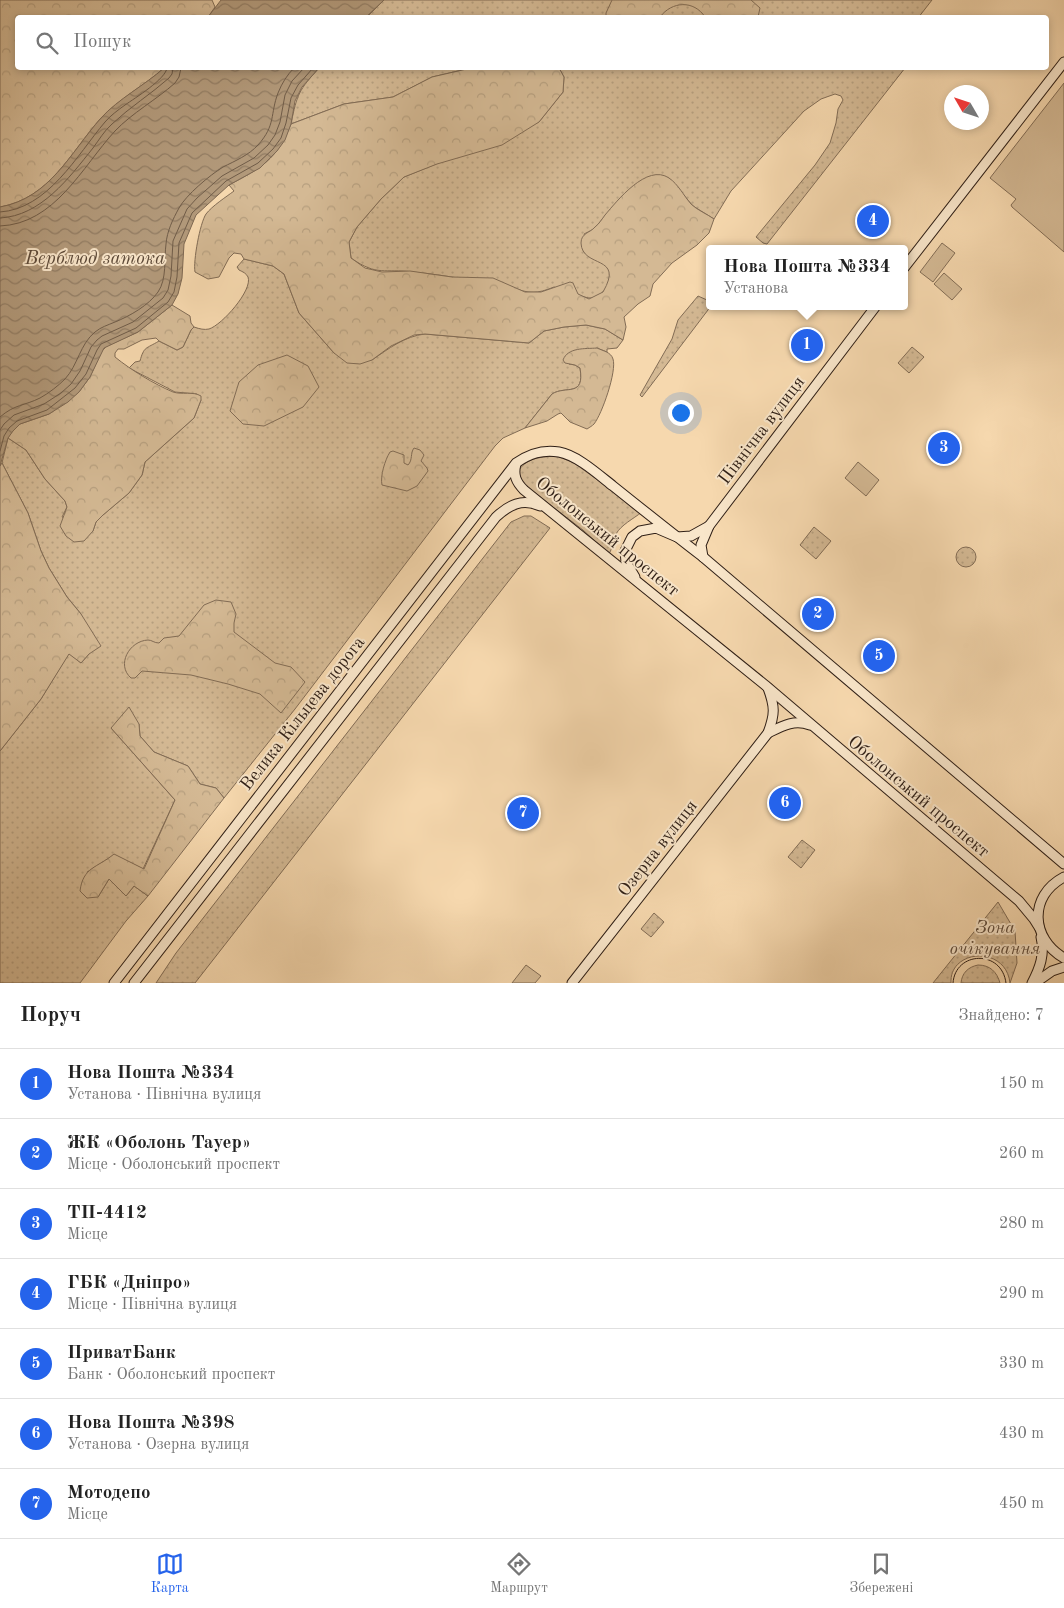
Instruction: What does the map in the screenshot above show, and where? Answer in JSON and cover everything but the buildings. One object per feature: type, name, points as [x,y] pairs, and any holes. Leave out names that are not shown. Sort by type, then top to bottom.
[{"type":"main road","points":[[908,263],[1064,62]]},
{"type":"main road","name":"Північна вулиця","points":[[703,557],[701,545],[709,526],[873,310]]},
{"type":"main road","name":"Оболонський проспект","points":[[1064,864],[703,557],[574,457],[559,452],[543,451],[531,454],[516,463],[515,474],[518,484],[768,688],[1019,901],[1034,919],[1048,946],[1064,958]]},
{"type":"main road","name":"Велика Кільцева дорога","points":[[114,983],[516,463]]},
{"type":"main road","name":"Велика Кільцева дорога","points":[[134,983],[496,517],[505,508],[524,502],[544,507]]},
{"type":"main road","name":"Північна вулиця","points":[[677,537],[691,536],[709,526]]},
{"type":"main road","points":[[639,583],[626,562],[625,551],[632,537],[640,531],[656,528],[677,537]]},
{"type":"main road","points":[[768,688],[774,708],[774,717],[768,733]]},
{"type":"main road","points":[[768,733],[784,724],[794,722],[803,722],[812,727]]},
{"type":"main road","name":"Озерна вулиця","points":[[572,983],[768,733]]},
{"type":"main road","points":[[1033,983],[1043,955],[1038,911],[1043,897],[1050,887],[1064,877]]},
{"type":"main road","points":[[1033,983],[1052,971],[1064,967]]},
{"type":"green space","points":[[0,0],[212,0],[215,7],[209,15],[15,15],[15,70],[162,70],[101,118],[69,159],[46,184],[33,194],[17,202],[0,207]]},
{"type":"green space","points":[[384,0],[932,0],[920,15],[369,15]]},
{"type":"green space","points":[[612,0],[751,0],[760,8],[758,15],[703,15],[689,5],[677,5],[662,15],[606,15]]},
{"type":"green space","points":[[317,70],[462,70],[432,77],[393,97],[344,104],[291,124],[295,106],[307,82]]},
{"type":"green space","points":[[462,70],[560,70],[564,77],[563,92],[539,122],[502,145],[437,164],[404,177],[381,199],[357,227],[349,242],[351,258],[365,268],[382,272],[410,271],[452,277],[493,278],[525,292],[541,292],[570,282],[573,283],[578,294],[589,299],[603,292],[609,272],[606,267],[583,251],[582,237],[598,224],[617,201],[633,186],[651,175],[660,175],[669,178],[693,206],[714,219],[709,233],[697,245],[672,263],[653,284],[650,296],[624,317],[626,327],[623,340],[605,329],[586,325],[544,331],[529,343],[425,334],[414,335],[391,346],[372,360],[360,364],[347,363],[334,353],[299,313],[284,274],[273,266],[244,259],[241,254],[234,253],[229,258],[219,277],[208,279],[195,272],[195,260],[201,225],[206,214],[234,191],[229,185],[259,168],[274,155],[291,124],[344,104],[393,97],[432,77]]},
{"type":"green space","points":[[560,70],[903,70],[767,244],[756,237],[815,165],[830,143],[838,109],[843,100],[841,96],[835,94],[821,99],[804,111],[731,191],[714,219],[693,206],[669,178],[621,197],[594,229],[584,234],[595,260],[606,265],[610,273],[607,287],[600,295],[595,297],[584,297],[554,287],[538,292],[528,292],[511,287],[438,275],[403,271],[381,271],[368,268],[351,258],[349,242],[357,227],[381,199],[404,177],[539,122],[563,92],[564,77]]},
{"type":"green space","points":[[1064,83],[1064,252],[1012,207],[1011,205],[1016,199],[990,178]]},
{"type":"green space","points":[[942,243],[955,253],[933,282],[920,272]]},
{"type":"green space","points":[[244,259],[273,266],[284,274],[299,313],[334,353],[372,360],[404,340],[425,334],[529,343],[544,331],[586,325],[605,329],[623,340],[617,348],[607,349],[607,352],[597,348],[569,364],[580,368],[581,377],[577,387],[552,394],[525,428],[503,438],[495,446],[295,709],[224,798],[216,788],[200,784],[188,766],[154,752],[140,736],[139,724],[111,728],[175,800],[143,869],[114,855],[87,872],[98,897],[109,879],[126,896],[134,886],[148,896],[126,921],[80,983],[0,983],[0,751],[41,699],[69,653],[81,663],[89,654],[81,614],[67,597],[49,568],[28,513],[2,463],[8,438],[26,450],[45,479],[65,501],[67,507],[62,517],[93,531],[96,522],[129,493],[142,475],[145,462],[194,418],[201,400],[197,394],[175,392],[129,368],[135,362],[140,361],[146,348],[159,341],[177,350],[183,347],[194,327],[209,329],[221,321],[246,290],[248,277],[237,267]]},
{"type":"green space","points":[[944,273],[962,289],[952,300],[934,284]]},
{"type":"green space","points":[[698,296],[706,300],[706,310],[708,310],[642,397],[640,395],[672,339],[678,320]]},
{"type":"green space","points":[[172,305],[190,316],[194,327],[183,347],[177,350],[156,338],[142,340],[124,349],[118,349],[115,357],[128,367],[166,389],[176,393],[201,396],[194,418],[145,462],[142,475],[129,493],[96,522],[93,531],[84,541],[74,542],[66,536],[60,526],[67,507],[65,501],[45,479],[26,450],[8,438],[12,431],[20,424],[49,414],[79,392],[90,377],[101,352],[107,346],[138,332]]},
{"type":"green space","points":[[912,347],[924,357],[909,373],[898,363]]},
{"type":"green space","points":[[597,348],[610,355],[614,365],[608,392],[594,424],[587,429],[570,422],[561,413],[547,421],[525,428],[552,394],[573,389],[580,383],[580,368],[565,363],[563,360],[565,356],[577,350]]},
{"type":"green space","points":[[287,355],[308,366],[319,387],[303,407],[264,426],[243,424],[230,411],[239,382],[258,365]]},
{"type":"green space","points":[[414,448],[420,450],[424,455],[421,461],[428,471],[417,486],[407,491],[382,485],[383,468],[390,452],[393,451],[404,455],[404,463],[408,465]]},
{"type":"green space","points":[[557,456],[574,463],[642,512],[618,531],[609,554],[583,530],[520,482],[519,470],[527,462]]},
{"type":"green space","points":[[858,462],[879,480],[866,496],[845,478]]},
{"type":"green space","points":[[2,463],[28,513],[49,568],[101,646],[89,654],[81,663],[69,654],[41,699],[0,751],[0,466]]},
{"type":"green space","points":[[524,516],[531,516],[550,528],[195,983],[156,983],[176,953],[511,522]]},
{"type":"green space","points":[[814,527],[831,541],[816,559],[800,545]]},
{"type":"green space","points":[[966,547],[973,550],[976,557],[973,564],[966,567],[959,564],[956,557],[959,550]]},
{"type":"green space","points":[[216,600],[231,602],[236,614],[234,632],[275,663],[291,667],[305,682],[281,713],[260,694],[228,684],[191,675],[142,671],[135,678],[131,678],[127,673],[125,661],[130,649],[141,641],[151,640],[159,643],[164,638],[179,636],[204,605]]},
{"type":"green space","points":[[129,707],[139,724],[140,736],[154,752],[188,766],[200,784],[216,788],[224,798],[148,896],[134,886],[126,896],[109,879],[98,897],[87,898],[80,891],[84,877],[88,872],[114,854],[144,869],[175,800],[111,728]]},
{"type":"green space","points":[[802,840],[815,850],[801,868],[788,857]]},
{"type":"green space","name":"Зона очікування","points":[[998,902],[1015,931],[1017,963],[1010,983],[1006,971],[999,962],[989,957],[978,956],[968,958],[959,963],[953,972],[951,983],[933,983]]},
{"type":"green space","points":[[654,913],[664,922],[651,937],[641,929]]},
{"type":"green space","points":[[526,965],[541,976],[535,983],[512,983]]},
{"type":"green space","points":[[978,965],[986,966],[992,970],[1000,983],[961,983],[966,971]]},
{"type":"water","points":[[221,0],[384,0],[368,15],[210,15]]},
{"type":"water","name":"Верблюд затока","points":[[162,70],[317,70],[302,87],[295,101],[291,124],[285,140],[277,151],[260,168],[229,185],[196,215],[184,244],[182,278],[178,294],[172,305],[138,332],[104,348],[90,377],[79,392],[68,402],[49,414],[20,424],[8,438],[0,466],[0,207],[17,202],[33,194],[46,184],[69,159],[101,118],[123,98]]},
{"type":"tram line","points":[[953,983],[956,972],[962,965],[970,960],[979,958],[996,964],[1003,972],[1006,983]]},
{"type":"place","name":"ГБК «Дніпро»","points":[[873,221]]},
{"type":"place","name":"Нова Пошта №334","points":[[807,345]]},
{"type":"place","name":"ТП-4412","points":[[944,448]]},
{"type":"place","name":"ЖК «Оболонь Тауер»","points":[[818,614]]},
{"type":"place","name":"ПриватБанк","points":[[879,656]]},
{"type":"place","name":"Нова Пошта №398","points":[[785,803]]},
{"type":"place","name":"Мотодепо","points":[[523,813]]}]
